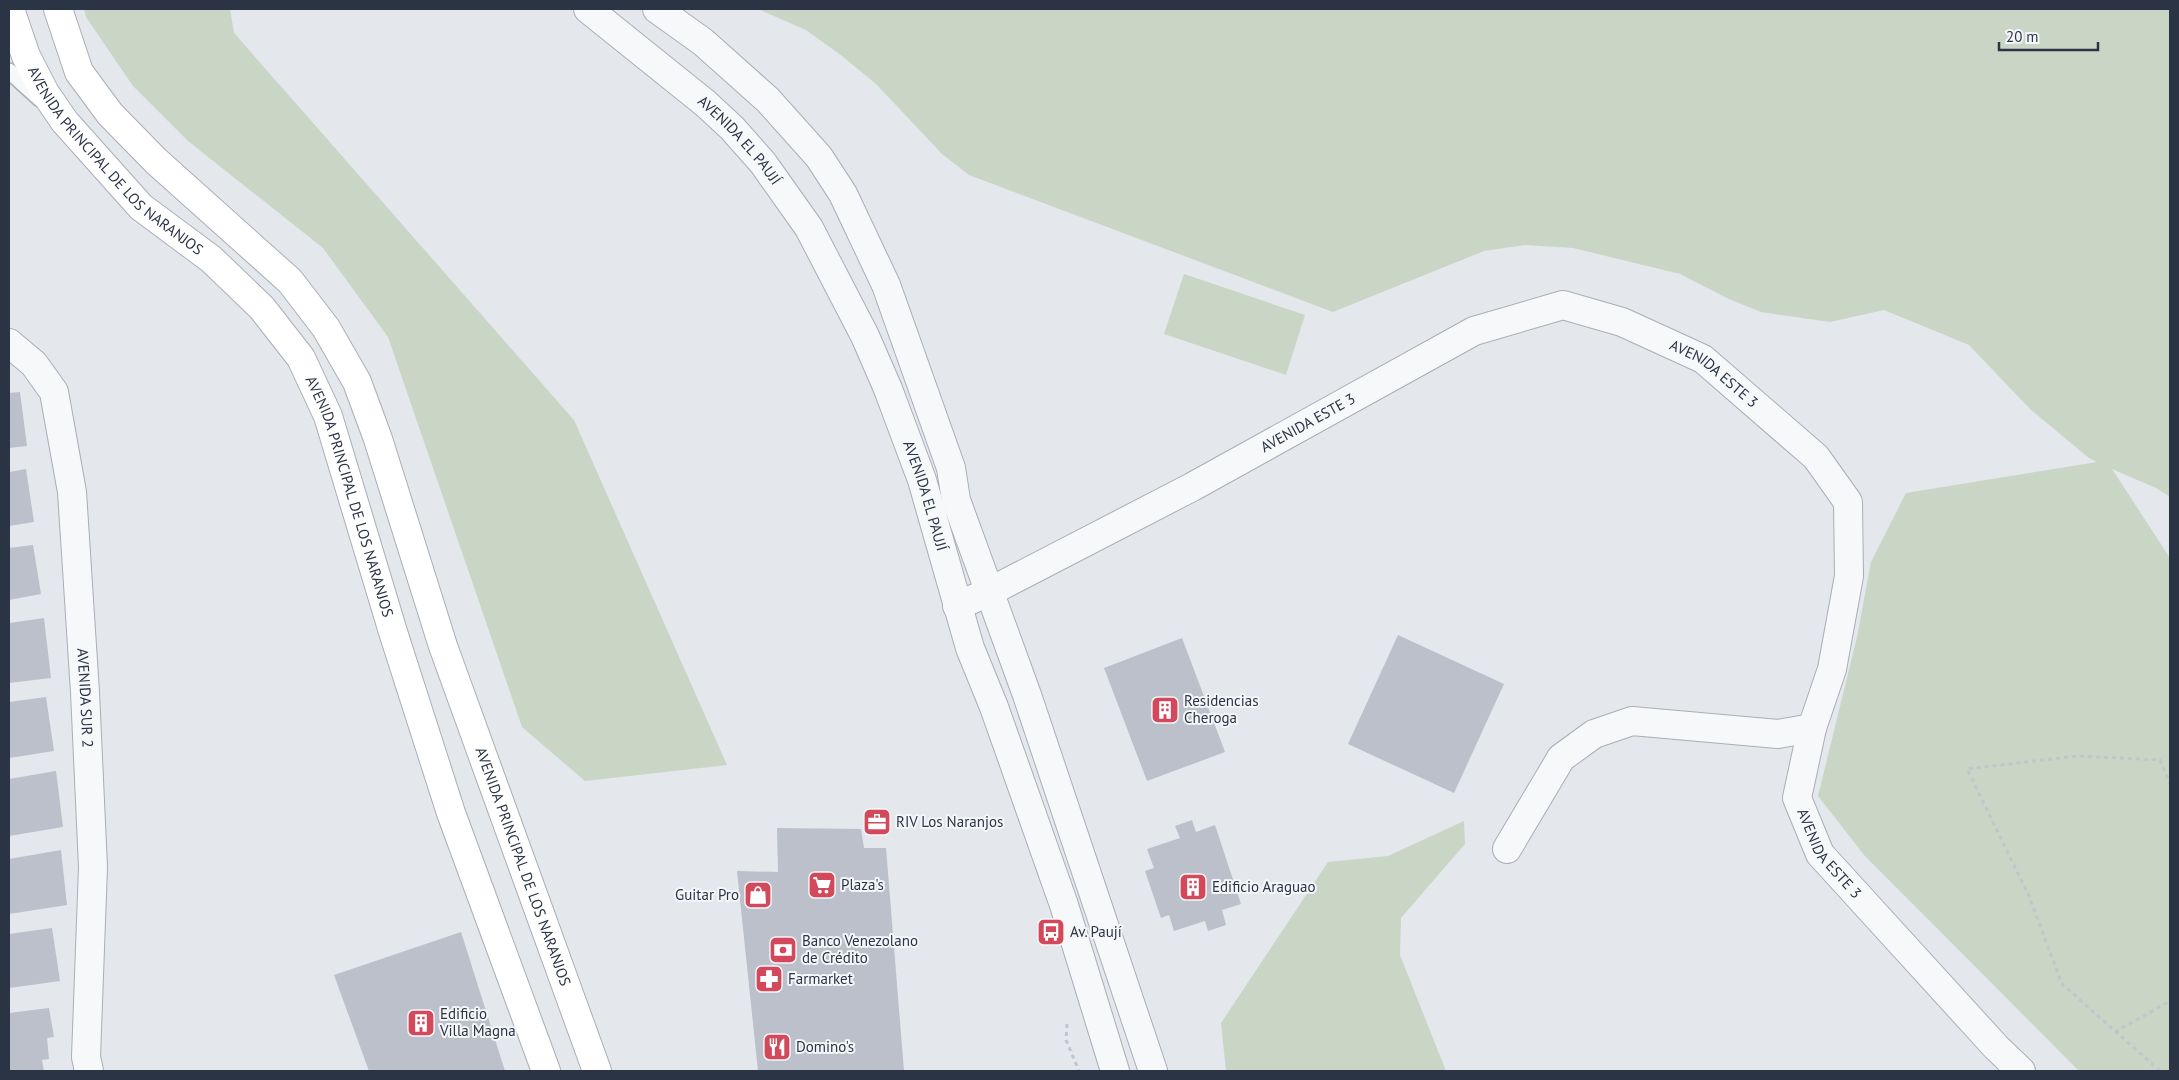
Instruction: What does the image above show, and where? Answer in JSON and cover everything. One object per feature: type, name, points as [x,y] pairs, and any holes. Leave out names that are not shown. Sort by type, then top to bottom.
[{"type":"main road","name":"AVENIDA PRINCIPAL DE LOS NARANJOS","points":[[10,9],[26,56],[45,93],[65,122],[141,207],[211,259],[262,308],[301,358],[328,416],[392,632],[451,814],[546,1071]]},
{"type":"main road","name":"AVENIDA PRINCIPAL DE LOS NARANJOS","points":[[58,9],[79,72],[110,114],[156,161],[290,281],[326,328],[357,382],[378,439],[443,646],[597,1071]]},
{"type":"street","name":"AVENIDA EL PAUJÍ","points":[[588,9],[732,128],[763,163],[808,228],[865,336],[888,389],[922,480],[956,606],[1064,905],[1115,1071]]},
{"type":"street","name":"AVENIDA EL PAUJÍ","points":[[657,9],[702,42],[768,100],[819,157],[843,194],[889,294],[952,468],[956,500],[1034,717],[1153,1071]]},
{"type":"street","name":"AVENIDA ESTE 3","points":[[956,606],[989,592],[1192,487],[1474,331],[1563,305],[1622,322],[1704,359],[1816,458],[1848,502],[1849,576],[1832,669],[1812,728],[1797,798],[1820,854],[1996,1047],[2021,1071]]},
{"type":"street","name":"AVENIDA SUR 2","points":[[9,344],[34,364],[54,392],[72,492],[86,692],[93,867],[86,1057],[89,1071]]},
{"type":"street","points":[[1507,849],[1561,758],[1594,734],[1632,721],[1778,734],[1812,728]]},
{"type":"lane","points":[[9,70],[65,122]]},
{"type":"path","points":[[2160,1071],[2062,984],[2030,896],[1967,769],[2077,756],[2160,760],[2170,784]]},
{"type":"path","points":[[2115,1032],[2170,1001]]},
{"type":"path","points":[[1067,1022],[1066,1040],[1078,1071]]},
{"type":"green space","points":[[84,9],[230,9],[234,33],[574,420],[727,765],[585,781],[522,727],[388,337],[323,248],[188,141],[133,86],[86,17]]},
{"type":"green space","points":[[758,9],[2170,9],[2170,497],[2156,488],[2112,469],[2170,558],[2170,1071],[2079,1071],[1864,855],[1818,796],[1857,637],[1871,562],[1906,493],[2097,462],[2089,458],[2031,410],[1969,345],[1884,310],[1830,322],[1761,312],[1729,299],[1680,274],[1573,248],[1525,245],[1484,251],[1333,312],[969,175],[942,154],[876,84],[842,56],[806,30]]},
{"type":"green space","points":[[1184,274],[1305,315],[1286,375],[1164,334]]},
{"type":"green space","points":[[1464,821],[1465,844],[1401,918],[1400,955],[1446,1071],[1226,1071],[1221,1023],[1328,862],[1388,856]]},
{"type":"building","points":[[20,392],[27,446],[9,448],[9,393]]},
{"type":"building","points":[[26,469],[34,522],[9,526],[9,472]]},
{"type":"building","points":[[33,545],[41,594],[9,600],[9,548]]},
{"type":"building","points":[[44,618],[51,678],[9,683],[9,623]]},
{"type":"building","points":[[1398,635],[1504,684],[1454,793],[1348,744]]},
{"type":"building","name":"Residencias Cheroga","points":[[1182,638],[1225,752],[1147,781],[1104,668]]},
{"type":"building","points":[[46,697],[54,751],[9,758],[9,702]]},
{"type":"building","points":[[56,771],[63,827],[9,836],[9,779]]},
{"type":"building","name":"Edificio Araguao","points":[[1192,820],[1196,832],[1215,825],[1241,904],[1222,910],[1226,925],[1208,931],[1205,921],[1174,931],[1169,915],[1161,918],[1145,871],[1154,868],[1147,849],[1180,838],[1175,826]]},
{"type":"building","points":[[777,828],[861,829],[864,848],[886,848],[904,1071],[758,1071],[737,871],[778,872]]},
{"type":"building","points":[[61,850],[67,905],[9,914],[9,859]]},
{"type":"building","points":[[52,928],[60,981],[9,988],[9,934]]},
{"type":"building","name":"Edificio Villa Magna","points":[[461,932],[505,1071],[369,1071],[334,975]]},
{"type":"building","points":[[49,1008],[54,1037],[47,1038],[49,1059],[42,1060],[44,1071],[9,1071],[9,1013]]},
{"type":"place","name":"Residencias Cheroga","points":[[1165,710]]},
{"type":"place","name":"RIV Los Naranjos","points":[[877,822]]},
{"type":"place","name":"Plaza's","points":[[822,885]]},
{"type":"place","name":"Edificio Araguao","points":[[1193,887]]},
{"type":"place","name":"Guitar Pro","points":[[758,895]]},
{"type":"place","name":"Av. Paují","points":[[1051,932]]},
{"type":"place","name":"Banco Venezolano de Crédito","points":[[783,950]]},
{"type":"place","name":"Farmarket","points":[[769,979]]},
{"type":"place","name":"Edificio Villa Magna","points":[[421,1023]]},
{"type":"place","name":"Domino's","points":[[777,1047]]}]
